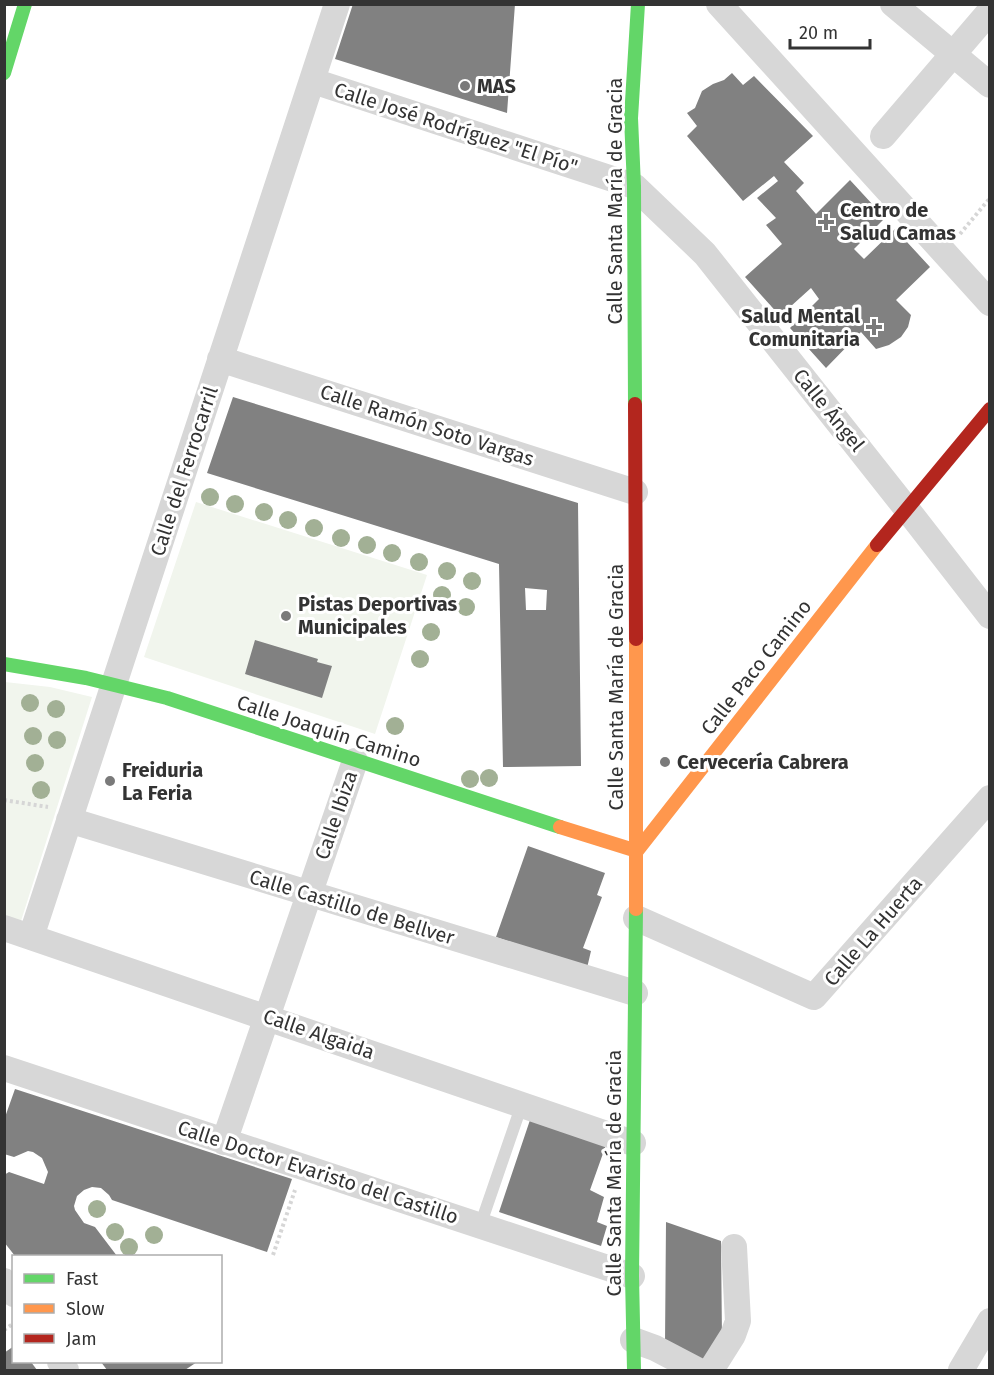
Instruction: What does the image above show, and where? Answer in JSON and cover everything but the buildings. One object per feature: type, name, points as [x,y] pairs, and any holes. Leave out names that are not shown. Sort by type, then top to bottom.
[{"type":"street","points":[[4,73],[25,4]]},
{"type":"street","name":"Calle del Ferrocarril","points":[[31,937],[337,4]]},
{"type":"street","name":"Calle Santa María de Gracia","points":[[634,1371],[632,1276],[637,851],[634,186],[631,118],[638,4]]},
{"type":"street","points":[[719,4],[990,303]]},
{"type":"street","points":[[893,4],[990,85]]},
{"type":"street","points":[[883,136],[990,11]]},
{"type":"street","name":"Calle José Rodríguez \"El Pío\"","points":[[313,81],[634,186]]},
{"type":"street","name":"Calle Ángel","points":[[634,186],[705,254],[990,616]]},
{"type":"street","name":"Calle Ramón Soto Vargas","points":[[220,359],[635,492]]},
{"type":"street","name":"Calle Paco Camino","points":[[637,851],[906,508],[990,409]]},
{"type":"street","name":"Calle Joaquín Camino","points":[[4,664],[115,683],[156,694],[355,761],[637,851]]},
{"type":"street","name":"Calle Ibiza","points":[[224,1142],[269,1017],[355,761]]},
{"type":"street","name":"Calle La Huerta","points":[[636,918],[814,998],[990,798]]},
{"type":"street","name":"Calle Castillo de Bellver","points":[[71,816],[309,894],[635,993]]},
{"type":"street","name":"Calle Algaida","points":[[4,928],[633,1143]]},
{"type":"street","name":"Calle Doctor Evaristo del Castillo","points":[[4,1068],[632,1276]]},
{"type":"street","points":[[711,1371],[733,1335],[738,1321],[734,1247]]},
{"type":"street","points":[[961,1371],[990,1321]]},
{"type":"street","points":[[633,1340],[655,1348],[698,1371]]},
{"type":"lane","points":[[480,1226],[522,1104]]},
{"type":"path","points":[[944,253],[990,198]]},
{"type":"path","points":[[4,800],[71,816]]},
{"type":"path","points":[[273,1255],[302,1168]]},
{"type":"shaded area","name":"Pistas Deportivas Municipales","points":[[196,502],[427,575],[375,734],[144,657]]},
{"type":"shaded area","points":[[5,682],[50,687],[92,697],[21,921],[5,916]]},
{"type":"traffic: fast","points":[[4,73],[25,4]]},
{"type":"traffic: fast","points":[[635,404],[634,186],[631,118],[638,4]]},
{"type":"traffic: fast","points":[[4,664],[86,678],[167,698],[560,827]]},
{"type":"traffic: fast","points":[[634,1370],[632,1276],[636,909]]},
{"type":"traffic: slow","points":[[560,827],[637,851],[877,545]]},
{"type":"traffic: slow","points":[[636,639],[636,909]]},
{"type":"traffic: jam","points":[[635,404],[636,639]]},
{"type":"traffic: jam","points":[[877,545],[990,409]]},
{"type":"place","name":"MAS","points":[[465,86]]},
{"type":"place","name":"Centro de Salud Camas","points":[[826,222]]},
{"type":"place","name":"Salud Mental Comunitaria","points":[[874,327]]},
{"type":"place","name":"Pistas Deportivas Municipales","points":[[286,616]]},
{"type":"place","name":"Cervecería Cabrera","points":[[665,762]]},
{"type":"place","name":"Freiduria La Feria","points":[[110,781]]}]
